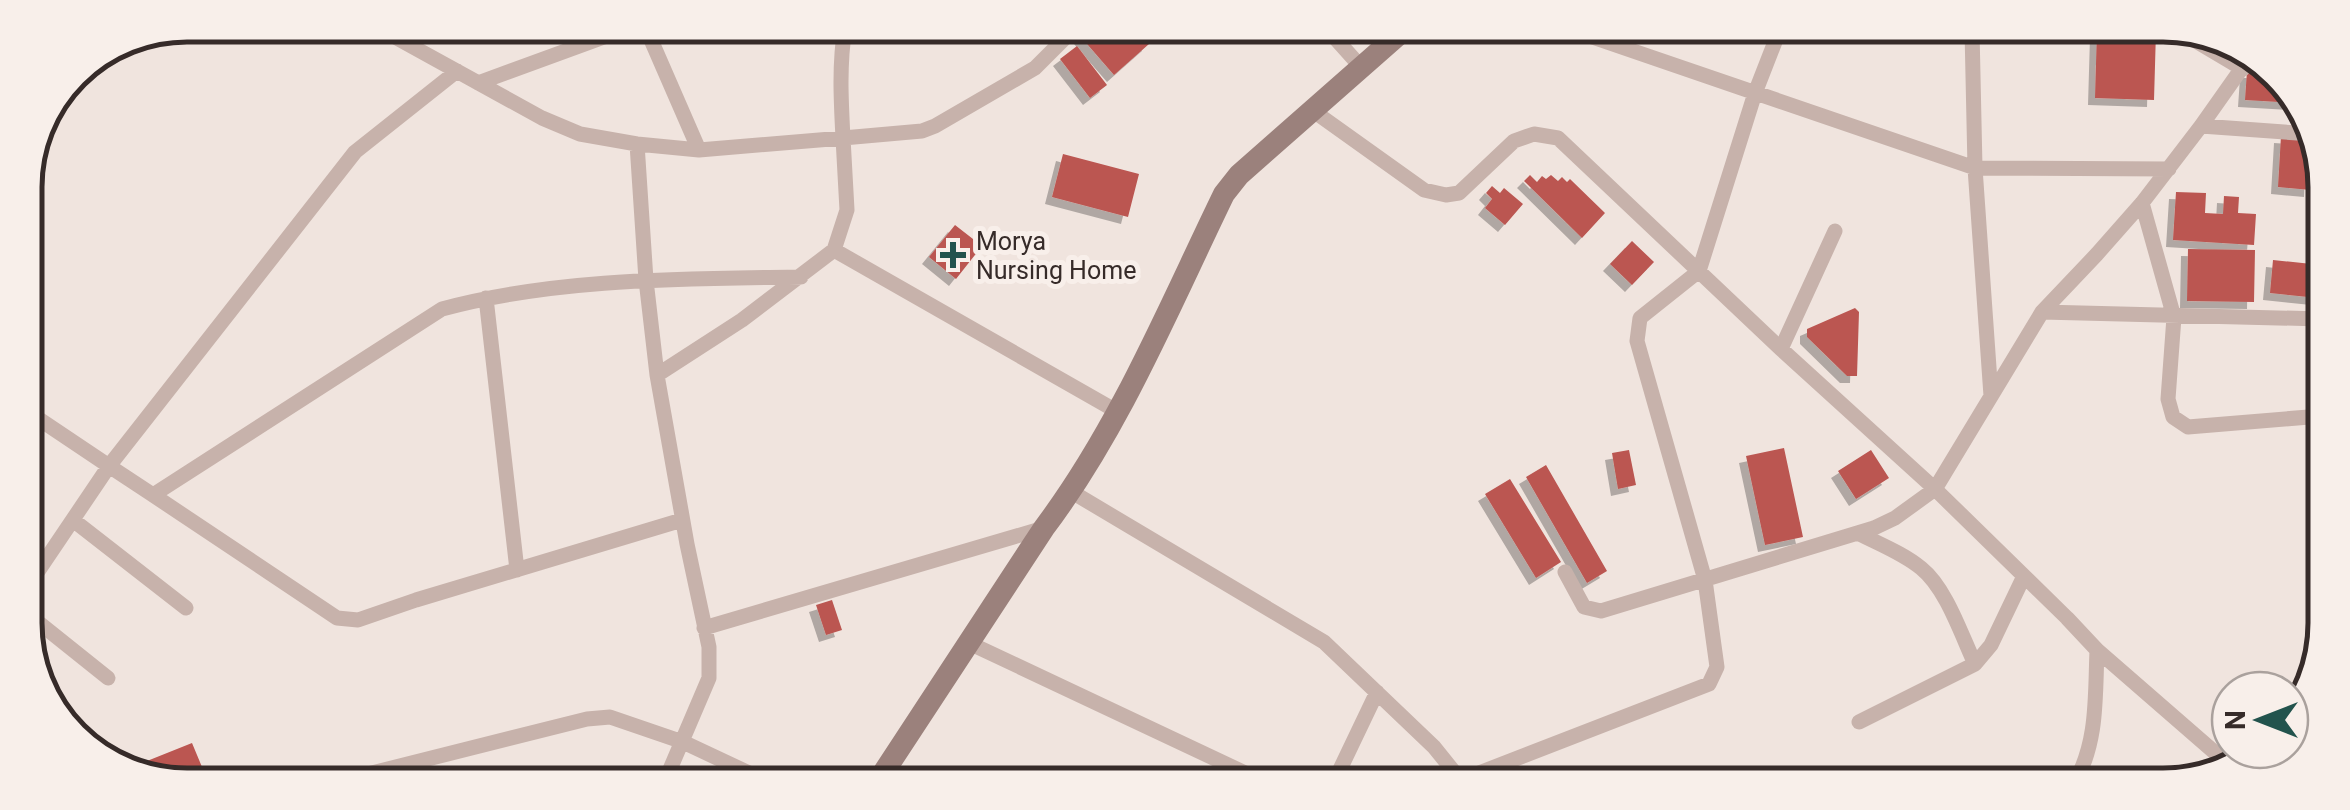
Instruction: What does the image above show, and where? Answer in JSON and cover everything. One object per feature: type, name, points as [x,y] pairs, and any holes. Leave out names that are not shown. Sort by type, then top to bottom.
[{"type":"main road","points":[[887,768],[1044,528],[1072,492],[1118,412],[1224,194],[1239,175],[1390,42]]},
{"type":"street","points":[[404,42],[542,118],[580,134],[699,150],[922,131],[1035,68],[1061,42]]},
{"type":"street","points":[[478,83],[590,42]]},
{"type":"street","points":[[652,42],[699,150]]},
{"type":"street","points":[[658,375],[742,320],[834,250],[847,210],[840,89],[844,42]]},
{"type":"street","points":[[1339,42],[1361,67]]},
{"type":"street","points":[[1607,42],[1975,168],[2169,168]]},
{"type":"street","points":[[1498,767],[1709,684],[1718,667],[1705,580],[1637,341],[1640,318],[1698,271],[1775,42]]},
{"type":"street","points":[[1972,42],[1975,168],[1991,396]]},
{"type":"street","points":[[1565,572],[1584,607],[1600,611],[1858,533],[1895,518],[1935,490],[2042,312],[2142,203],[2243,67]]},
{"type":"street","points":[[42,566],[110,466],[354,152],[456,71]]},
{"type":"street","points":[[1312,110],[1424,190],[1446,195],[1460,193],[1514,141],[1534,134],[1558,138],[1935,490],[2097,650],[2210,748]]},
{"type":"street","points":[[2202,126],[2296,133]]},
{"type":"street","points":[[637,144],[646,280],[658,375],[708,648],[708,678],[671,768]]},
{"type":"street","points":[[2142,203],[2174,317],[2168,399],[2173,417],[2188,427],[2308,417]]},
{"type":"street","points":[[1781,349],[1835,230]]},
{"type":"street","points":[[834,250],[1118,412]]},
{"type":"street","points":[[153,494],[442,310],[486,298],[646,280],[802,277]]},
{"type":"street","points":[[486,298],[516,570]]},
{"type":"street","points":[[2042,312],[2308,319]]},
{"type":"street","points":[[42,422],[337,618],[358,620],[682,520]]},
{"type":"street","points":[[1072,492],[1324,642],[1434,747],[1450,767]]},
{"type":"street","points":[[74,520],[186,608]]},
{"type":"street","points":[[704,628],[1044,528]]},
{"type":"street","points":[[1858,533],[1918,565],[1932,578],[1975,664]]},
{"type":"street","points":[[1859,722],[1975,664],[1991,645],[2024,576]]},
{"type":"street","points":[[42,625],[108,678]]},
{"type":"street","points":[[968,644],[1233,767]]},
{"type":"street","points":[[2084,767],[2090,746],[2097,650]]},
{"type":"street","points":[[1341,767],[1377,692]]},
{"type":"street","points":[[392,768],[587,719],[610,717],[683,742],[738,768]]},
{"type":"building","points":[[1085,42],[1147,42],[1149,44],[1114,75]]},
{"type":"building","points":[[2097,42],[2156,42],[2154,100],[2095,98]]},
{"type":"building","points":[[1077,46],[1107,85],[1090,98],[1060,59]]},
{"type":"building","points":[[2249,71],[2280,102],[2245,100]]},
{"type":"building","points":[[2281,136],[2298,137],[2308,190],[2278,187]]},
{"type":"building","points":[[1063,154],[1139,174],[1128,217],[1052,197]]},
{"type":"building","points":[[1530,175],[1537,182],[1542,176],[1546,179],[1551,175],[1558,181],[1562,177],[1567,182],[1570,179],[1605,213],[1582,238],[1524,181]]},
{"type":"building","points":[[1492,186],[1500,193],[1504,188],[1523,204],[1505,225],[1485,208],[1492,199],[1486,193]]},
{"type":"building","points":[[2176,192],[2206,193],[2205,213],[2223,214],[2224,196],[2239,197],[2238,213],[2256,214],[2254,245],[2173,240]]},
{"type":"building","points":[[955,225],[982,246],[956,279],[929,257]]},
{"type":"building","points":[[1632,241],[1654,262],[1632,285],[1610,264]]},
{"type":"building","points":[[2188,249],[2255,250],[2254,302],[2187,301]]},
{"type":"building","points":[[2273,260],[2308,264],[2308,297],[2270,293]]},
{"type":"building","points":[[1855,308],[1859,312],[1857,376],[1847,376],[1807,337],[1807,329]]},
{"type":"building","points":[[1784,448],[1803,537],[1765,545],[1746,456]]},
{"type":"building","points":[[1629,450],[1636,485],[1618,489],[1612,453]]},
{"type":"building","points":[[1871,450],[1889,478],[1856,499],[1838,471]]},
{"type":"building","points":[[1546,465],[1607,571],[1587,583],[1526,477]]},
{"type":"building","points":[[1510,479],[1561,562],[1536,578],[1485,494]]},
{"type":"building","points":[[832,600],[842,630],[826,635],[816,605]]},
{"type":"building","points":[[192,743],[202,768],[169,766],[146,761]]},
{"type":"place","name":"Morya Nursing Home","points":[[953,255]]}]
